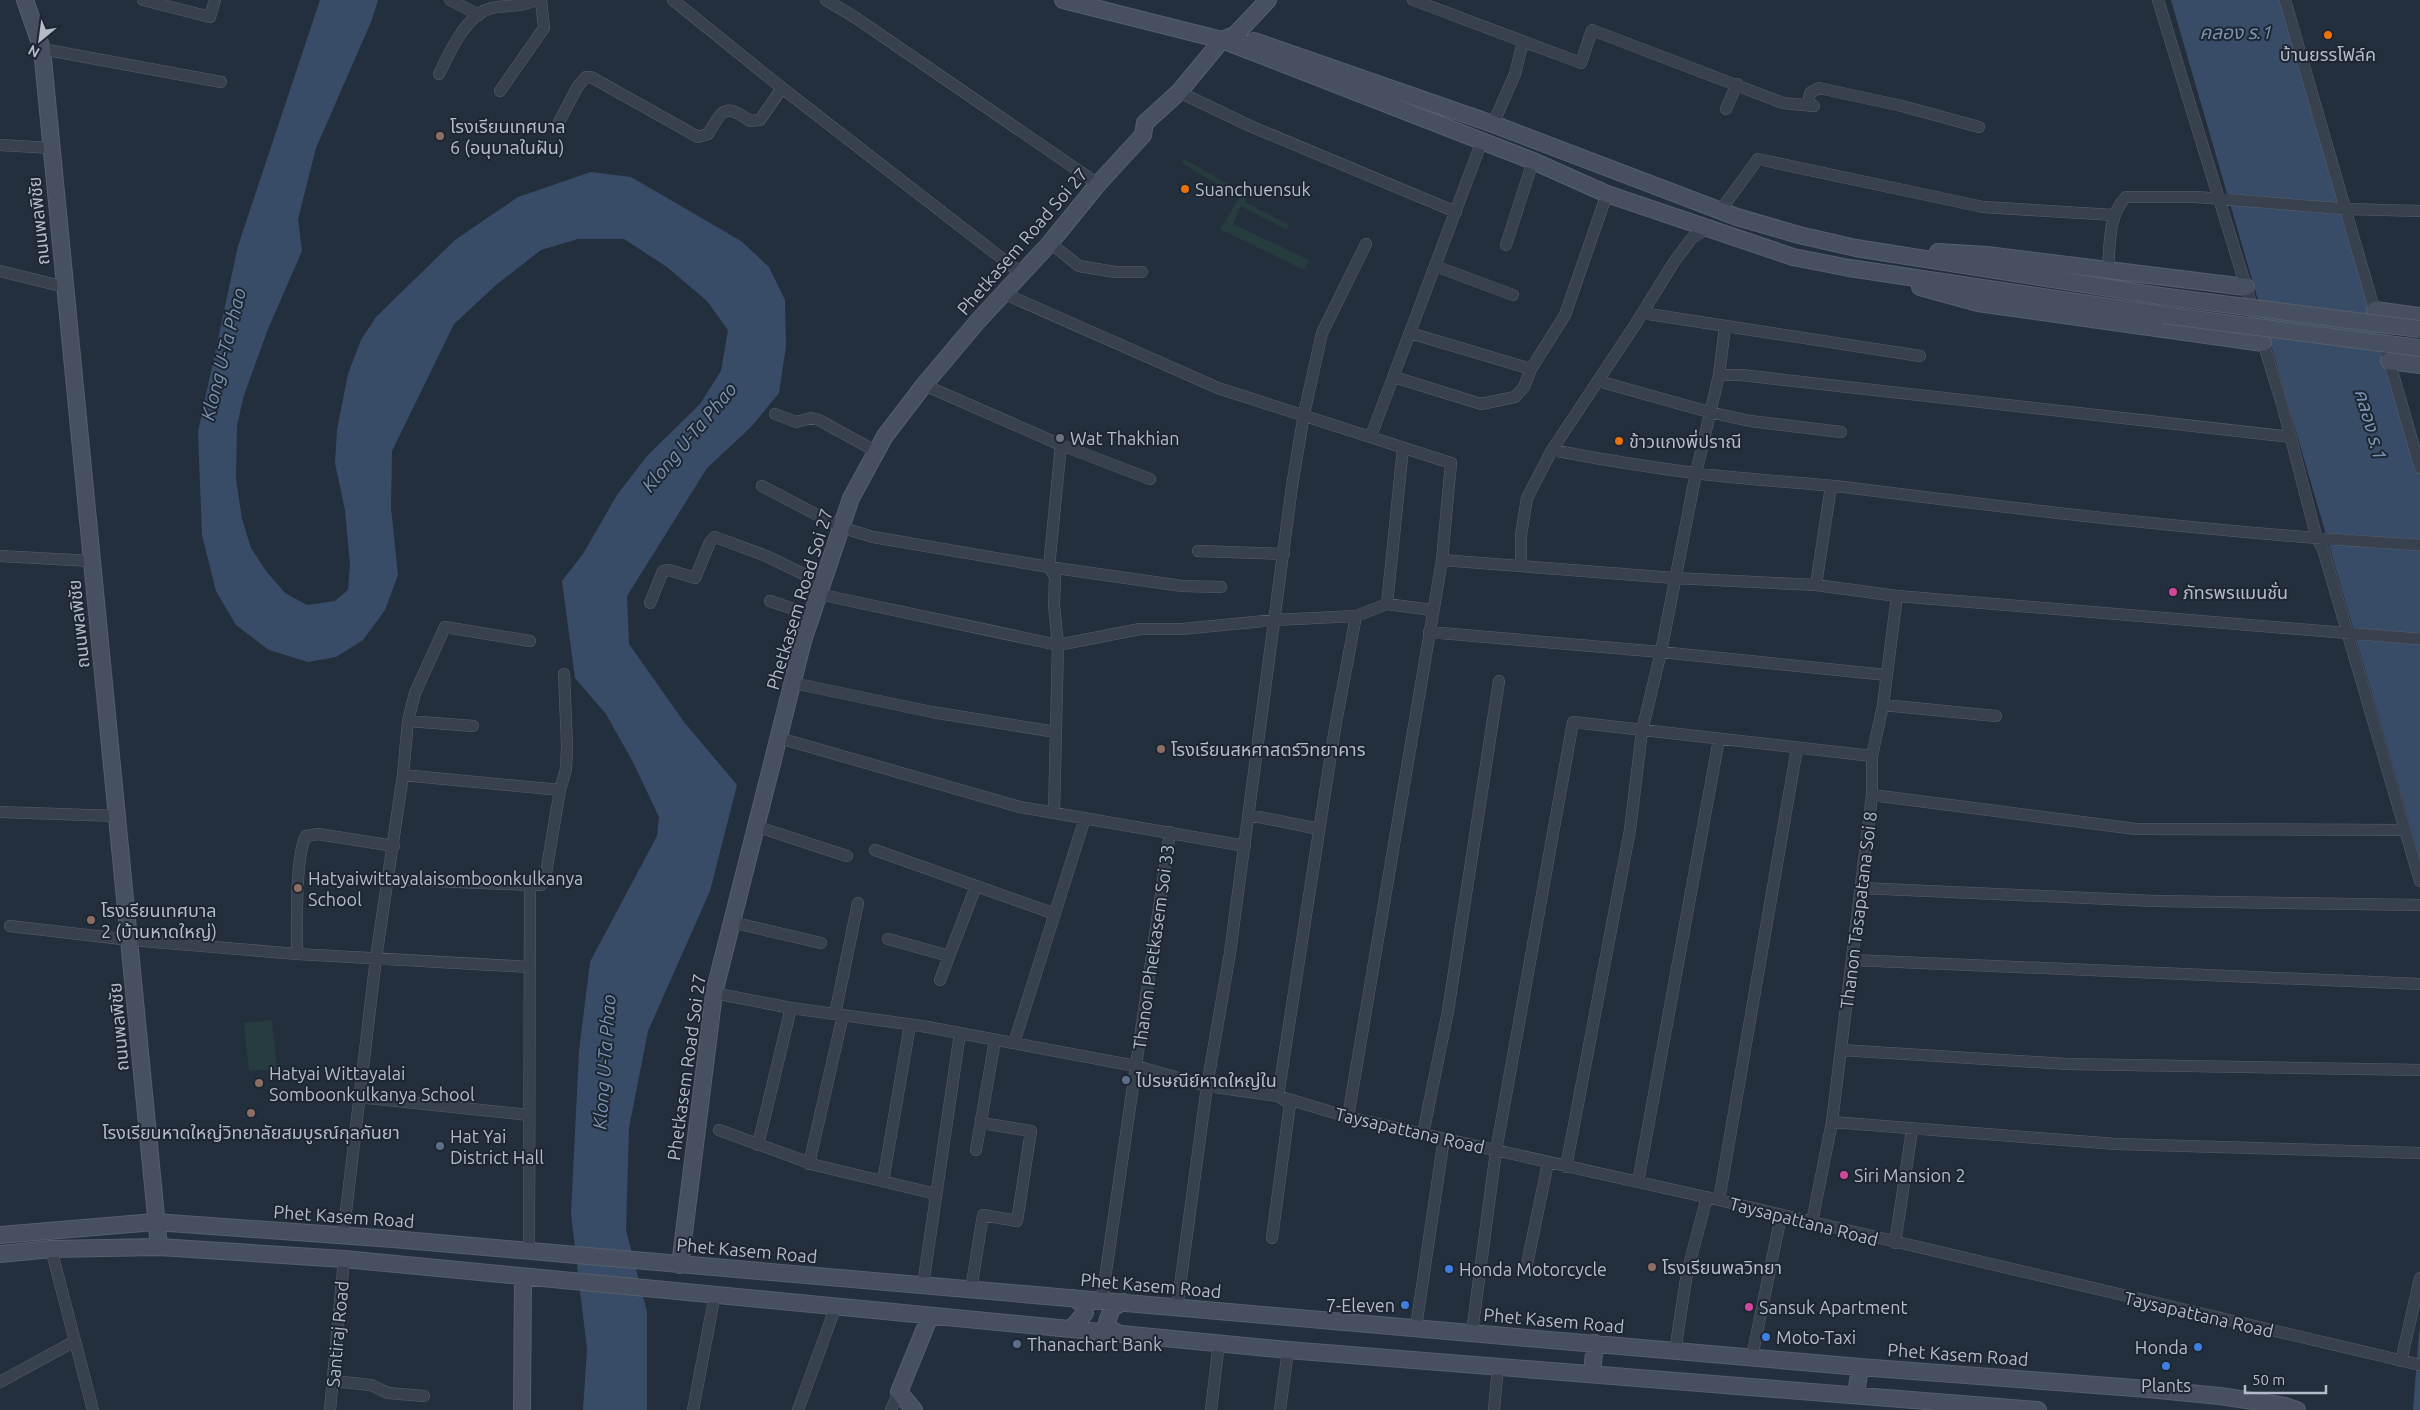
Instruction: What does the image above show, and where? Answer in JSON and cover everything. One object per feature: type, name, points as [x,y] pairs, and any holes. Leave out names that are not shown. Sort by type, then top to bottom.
[{"type":"main road","name":"ถนนพลพิชัย","points":[[25,0],[42,49],[130,940],[155,1222],[159,1247]]},
{"type":"main road","points":[[1063,0],[1229,38],[1533,161],[1607,194],[1793,257],[1849,268],[2162,314],[2420,348]]},
{"type":"main road","points":[[1108,0],[1493,124],[1720,211],[1799,235],[1856,248],[2160,296],[2420,329]]},
{"type":"main road","name":"Phetkasem Road Soi 27","points":[[675,1264],[714,993],[755,826],[811,615],[851,498],[885,436],[924,385],[977,322],[1050,244],[1098,184],[1143,135],[1145,123],[1179,92],[1229,38],[1268,0]]},
{"type":"main road","points":[[1856,248],[1987,254],[2246,287]]},
{"type":"main road","points":[[1849,268],[1978,303],[2263,343]]},
{"type":"main road","points":[[2375,310],[2420,316]]},
{"type":"main road","points":[[2389,361],[2420,365]]},
{"type":"main road","name":"Phet Kasem Road","points":[[0,1234],[155,1222],[529,1251],[1675,1351],[2220,1396],[2285,1406],[2297,1410]]},
{"type":"main road","points":[[0,1254],[51,1249],[159,1247],[344,1259],[1288,1350],[2038,1410]]},
{"type":"main road","points":[[522,1410],[523,1276]]},
{"type":"main road","points":[[1071,1329],[1085,1313],[1083,1305],[1074,1298]]},
{"type":"main road","points":[[1119,1334],[1109,1328],[1107,1322],[1112,1308],[1123,1302]]},
{"type":"main road","points":[[914,1410],[899,1392],[930,1316]]},
{"type":"main road","points":[[1592,1373],[1595,1343]]},
{"type":"main road","points":[[1856,1395],[1860,1366]]},
{"type":"street","points":[[143,0],[210,17],[215,0]]},
{"type":"street","points":[[450,0],[479,15]]},
{"type":"street","points":[[439,74],[456,40],[479,15],[490,8],[535,0]]},
{"type":"street","points":[[500,92],[544,28],[541,0]]},
{"type":"street","points":[[673,0],[782,88],[1022,274]]},
{"type":"street","points":[[826,0],[856,18],[1098,184]]},
{"type":"street","points":[[1414,0],[1581,63],[1592,30],[1783,103],[1811,105],[1810,93],[1819,88],[1902,106],[1979,127]]},
{"type":"street","points":[[2158,0],[2291,437],[2317,539],[2323,549],[2353,635],[2420,881]]},
{"type":"street","points":[[2285,0],[2419,463]]},
{"type":"street","points":[[1493,124],[1514,74],[1524,42]]},
{"type":"street","points":[[42,49],[221,82]]},
{"type":"street","points":[[559,122],[578,86],[586,77],[591,76],[698,136],[708,134],[722,112],[726,110],[735,111],[750,121],[760,120],[782,88]]},
{"type":"street","points":[[1726,109],[1737,84]]},
{"type":"street","points":[[1179,92],[1250,126],[1456,212]]},
{"type":"street","points":[[1371,436],[1482,141]]},
{"type":"street","points":[[0,145],[51,148]]},
{"type":"street","points":[[1720,211],[1758,159],[1983,207],[2114,215]]},
{"type":"street","points":[[1506,245],[1533,161]]},
{"type":"street","points":[[1394,376],[1481,404],[1515,397],[1524,387],[1531,369],[1565,315],[1607,194]]},
{"type":"street","points":[[2108,270],[2114,215],[2118,205],[2126,197],[2218,198],[2347,209],[2420,211]]},
{"type":"street","points":[[1521,565],[1521,535],[1527,498],[1552,450],[1692,238],[1708,228]]},
{"type":"street","points":[[1050,244],[1079,266],[1115,272],[1142,272]]},
{"type":"street","points":[[1177,1308],[1207,1086],[1230,953],[1304,414],[1322,334],[1366,244]]},
{"type":"street","points":[[1435,266],[1513,295]]},
{"type":"street","points":[[0,271],[65,288]]},
{"type":"street","points":[[1005,294],[1218,388],[1452,463],[1442,560],[1432,610],[1348,1117]]},
{"type":"street","points":[[1642,313],[1920,356]]},
{"type":"street","points":[[1566,1167],[1630,830],[1642,731],[1661,652],[1674,578],[1709,412],[1719,376],[1725,327]]},
{"type":"street","points":[[1410,332],[1531,369]]},
{"type":"street","points":[[1719,376],[1742,375],[2291,437]]},
{"type":"street","points":[[1598,381],[1709,412],[1750,421],[1841,432]]},
{"type":"street","points":[[924,385],[1061,445],[1150,479]]},
{"type":"street","points":[[775,414],[796,422],[811,418],[819,420],[877,452]]},
{"type":"street","points":[[1054,812],[1058,645],[1054,605],[1056,577],[1049,567],[1061,445]]},
{"type":"street","points":[[1387,604],[1403,448]]},
{"type":"street","points":[[1552,450],[1611,462],[1696,473],[1831,486],[2060,514],[2317,539],[2420,545]]},
{"type":"street","points":[[762,486],[840,528],[882,539],[1049,567],[1182,586],[1221,587]]},
{"type":"street","points":[[1816,585],[1831,486]]},
{"type":"street","points":[[650,603],[663,571],[669,570],[695,578],[710,542],[716,537],[766,556],[820,589],[1058,645],[1140,630],[1182,629],[1275,620],[1356,616],[1387,604],[1432,610]]},
{"type":"street","points":[[1198,551],[1284,554]]},
{"type":"street","points":[[0,556],[92,561]]},
{"type":"street","points":[[1442,560],[1674,578],[1816,585],[1897,596],[2353,635],[2420,639]]},
{"type":"street","name":"Thanon Tasapatana Soi 8","points":[[1812,1222],[1832,1122],[1872,795],[1872,756],[1884,705],[1897,596]]},
{"type":"street","points":[[770,601],[811,615]]},
{"type":"street","points":[[1272,1238],[1290,1104],[1278,1096],[1319,829],[1356,616]]},
{"type":"street","points":[[343,1237],[358,1097],[376,958],[404,775],[408,721],[415,693],[445,626],[530,641]]},
{"type":"street","points":[[1429,632],[1661,652],[1887,675]]},
{"type":"street","points":[[389,879],[541,885],[545,880],[560,790],[566,769],[567,745],[564,674]]},
{"type":"street","points":[[1423,1134],[1448,1011],[1499,681]]},
{"type":"street","points":[[793,683],[932,712],[1056,732]]},
{"type":"street","points":[[1884,705],[1996,716]]},
{"type":"street","points":[[408,721],[473,726]]},
{"type":"street","points":[[1472,1332],[1496,1151],[1573,722],[1872,756]]},
{"type":"street","points":[[779,738],[1020,807],[1244,846]]},
{"type":"street","points":[[1638,1182],[1719,739]]},
{"type":"street","points":[[1719,1200],[1797,748]]},
{"type":"street","points":[[404,775],[560,790]]},
{"type":"street","points":[[1872,795],[2136,829],[2405,830]]},
{"type":"street","points":[[0,812],[117,816]]},
{"type":"street","points":[[1249,815],[1319,829]]},
{"type":"street","points":[[1014,1043],[1085,818]]},
{"type":"street","points":[[755,826],[848,856]]},
{"type":"street","name":"Thanon Phetkasem Soi 33","points":[[1102,1300],[1170,832]]},
{"type":"street","points":[[297,954],[298,888],[302,844],[306,836],[318,834],[394,846]]},
{"type":"street","points":[[876,850],[1055,914]]},
{"type":"street","points":[[529,1251],[530,886]]},
{"type":"street","points":[[940,980],[976,886]]},
{"type":"street","points":[[1861,888],[2155,901],[2420,905]]},
{"type":"street","points":[[809,1164],[839,1015],[858,903]]},
{"type":"street","points":[[731,922],[821,943]]},
{"type":"street","points":[[10,926],[130,940],[297,954],[530,967]]},
{"type":"street","points":[[888,939],[949,956]]},
{"type":"street","points":[[1852,960],[2420,984]]},
{"type":"street","name":"Taysapattana Road","points":[[714,993],[791,1008],[960,1033],[1136,1066],[1207,1086],[1278,1096],[1348,1117],[1707,1197],[1781,1216],[2420,1365]]},
{"type":"street","points":[[758,1145],[791,1008]]},
{"type":"street","points":[[883,1181],[910,1025]]},
{"type":"street","points":[[923,1285],[960,1033]]},
{"type":"street","points":[[976,1150],[995,1040]]},
{"type":"street","points":[[1841,1050],[2068,1064],[2420,1070]]},
{"type":"street","points":[[358,1097],[529,1115]]},
{"type":"street","points":[[1832,1122],[1912,1130],[2116,1144],[2420,1153]]},
{"type":"street","points":[[971,1289],[983,1215],[1017,1221],[1031,1131],[981,1123]]},
{"type":"street","points":[[718,1130],[809,1164],[936,1194]]},
{"type":"street","points":[[1896,1243],[1912,1130]]},
{"type":"street","points":[[1416,1327],[1444,1138]]},
{"type":"street","points":[[1527,1264],[1548,1163]]},
{"type":"street","points":[[1675,1351],[1687,1273],[1707,1197]]},
{"type":"street","points":[[1752,1357],[1781,1216]]},
{"type":"street","points":[[51,1249],[93,1410]]},
{"type":"street","name":"Santiraj Road","points":[[330,1410],[344,1259]]},
{"type":"street","points":[[2401,1361],[2420,1278]]},
{"type":"street","points":[[693,1410],[715,1294]]},
{"type":"street","points":[[798,1410],[836,1306]]},
{"type":"street","points":[[0,1382],[74,1341]]},
{"type":"street","points":[[1211,1410],[1218,1342]]},
{"type":"street","points":[[1280,1410],[1288,1350]]},
{"type":"street","points":[[1494,1410],[1498,1366]]},
{"type":"street","points":[[333,1380],[371,1385],[388,1393],[424,1396]]},
{"type":"street","points":[[891,1410],[899,1392]]},
{"type":"green space","points":[[1184,159],[1247,195],[1245,202],[1289,225],[1287,230],[1241,206],[1233,224],[1309,260],[1304,270],[1220,229],[1239,198],[1182,163]]},
{"type":"green space","points":[[272,1020],[277,1069],[249,1071],[244,1023]]},
{"type":"water","name":"Klong U-Ta Phao","points":[[320,0],[378,0],[371,22],[316,148],[298,219],[302,251],[268,329],[244,395],[237,425],[236,479],[242,519],[251,548],[266,571],[285,593],[307,605],[335,601],[348,590],[350,565],[345,510],[335,463],[337,430],[348,374],[361,340],[376,317],[455,240],[518,197],[591,172],[631,177],[741,241],[769,267],[785,300],[786,346],[779,393],[751,427],[707,468],[627,596],[629,644],[684,722],[737,785],[710,891],[648,1031],[629,1128],[626,1230],[647,1312],[647,1410],[583,1410],[587,1349],[571,1214],[579,1051],[590,962],[657,836],[659,817],[633,762],[606,714],[575,678],[562,581],[583,554],[617,495],[647,456],[700,404],[721,371],[728,330],[707,301],[667,267],[624,239],[578,239],[541,250],[496,285],[454,324],[392,451],[391,508],[398,575],[385,610],[363,640],[336,657],[308,662],[269,650],[236,625],[216,591],[202,535],[198,432],[238,246]]},
{"type":"water","name":"คลอง ร.1","points":[[2171,0],[2284,0],[2420,473],[2420,859]]},
{"type":"water","points":[[2420,1328],[2420,1410],[2413,1410],[2419,1333]]},
{"type":"place","name":"บ้านยรรโฟล์ค","points":[[2328,35]]},
{"type":"place","name":"โรงเรียนเทศบาล 6 (อนุบาลในฝัน)","points":[[440,136]]},
{"type":"place","name":"Suanchuensuk","points":[[1185,189]]},
{"type":"place","name":"Wat Thakhian","points":[[1060,438]]},
{"type":"place","name":"ข้าวแกงพี่ปราณี","points":[[1619,441]]},
{"type":"place","name":"ภัทรพรแมนชั่น","points":[[2173,592]]},
{"type":"place","name":"โรงเรียนสหศาสตร์วิทยาคาร","points":[[1161,749]]},
{"type":"place","name":"Hatyaiwittayalaisomboonkulkanya School","points":[[298,888]]},
{"type":"place","name":"โรงเรียนเทศบาล 2 (บ้านหาดใหญ่)","points":[[91,920]]},
{"type":"place","name":"ไปรษณีย์หาดใหญ่ใน","points":[[1126,1080]]},
{"type":"place","name":"Hatyai Wittayalai Somboonkulkanya School","points":[[259,1083]]},
{"type":"place","name":"โรงเรียนหาดใหญ่วิทยาลัยสมบูรณ์กุลกันยา","points":[[251,1113]]},
{"type":"place","name":"Hat Yai District Hall","points":[[440,1146]]},
{"type":"place","name":"Siri Mansion 2","points":[[1844,1175]]},
{"type":"place","name":"โรงเรียนพลวิทยา","points":[[1652,1267]]},
{"type":"place","name":"Honda Motorcycle","points":[[1449,1269]]},
{"type":"place","name":"7-Eleven","points":[[1405,1305]]},
{"type":"place","name":"Sansuk Apartment","points":[[1749,1307]]},
{"type":"place","name":"Moto-Taxi","points":[[1766,1337]]},
{"type":"place","name":"Thanachart Bank","points":[[1017,1344]]},
{"type":"place","name":"Honda","points":[[2198,1347]]},
{"type":"place","name":"Plants","points":[[2166,1366]]}]
